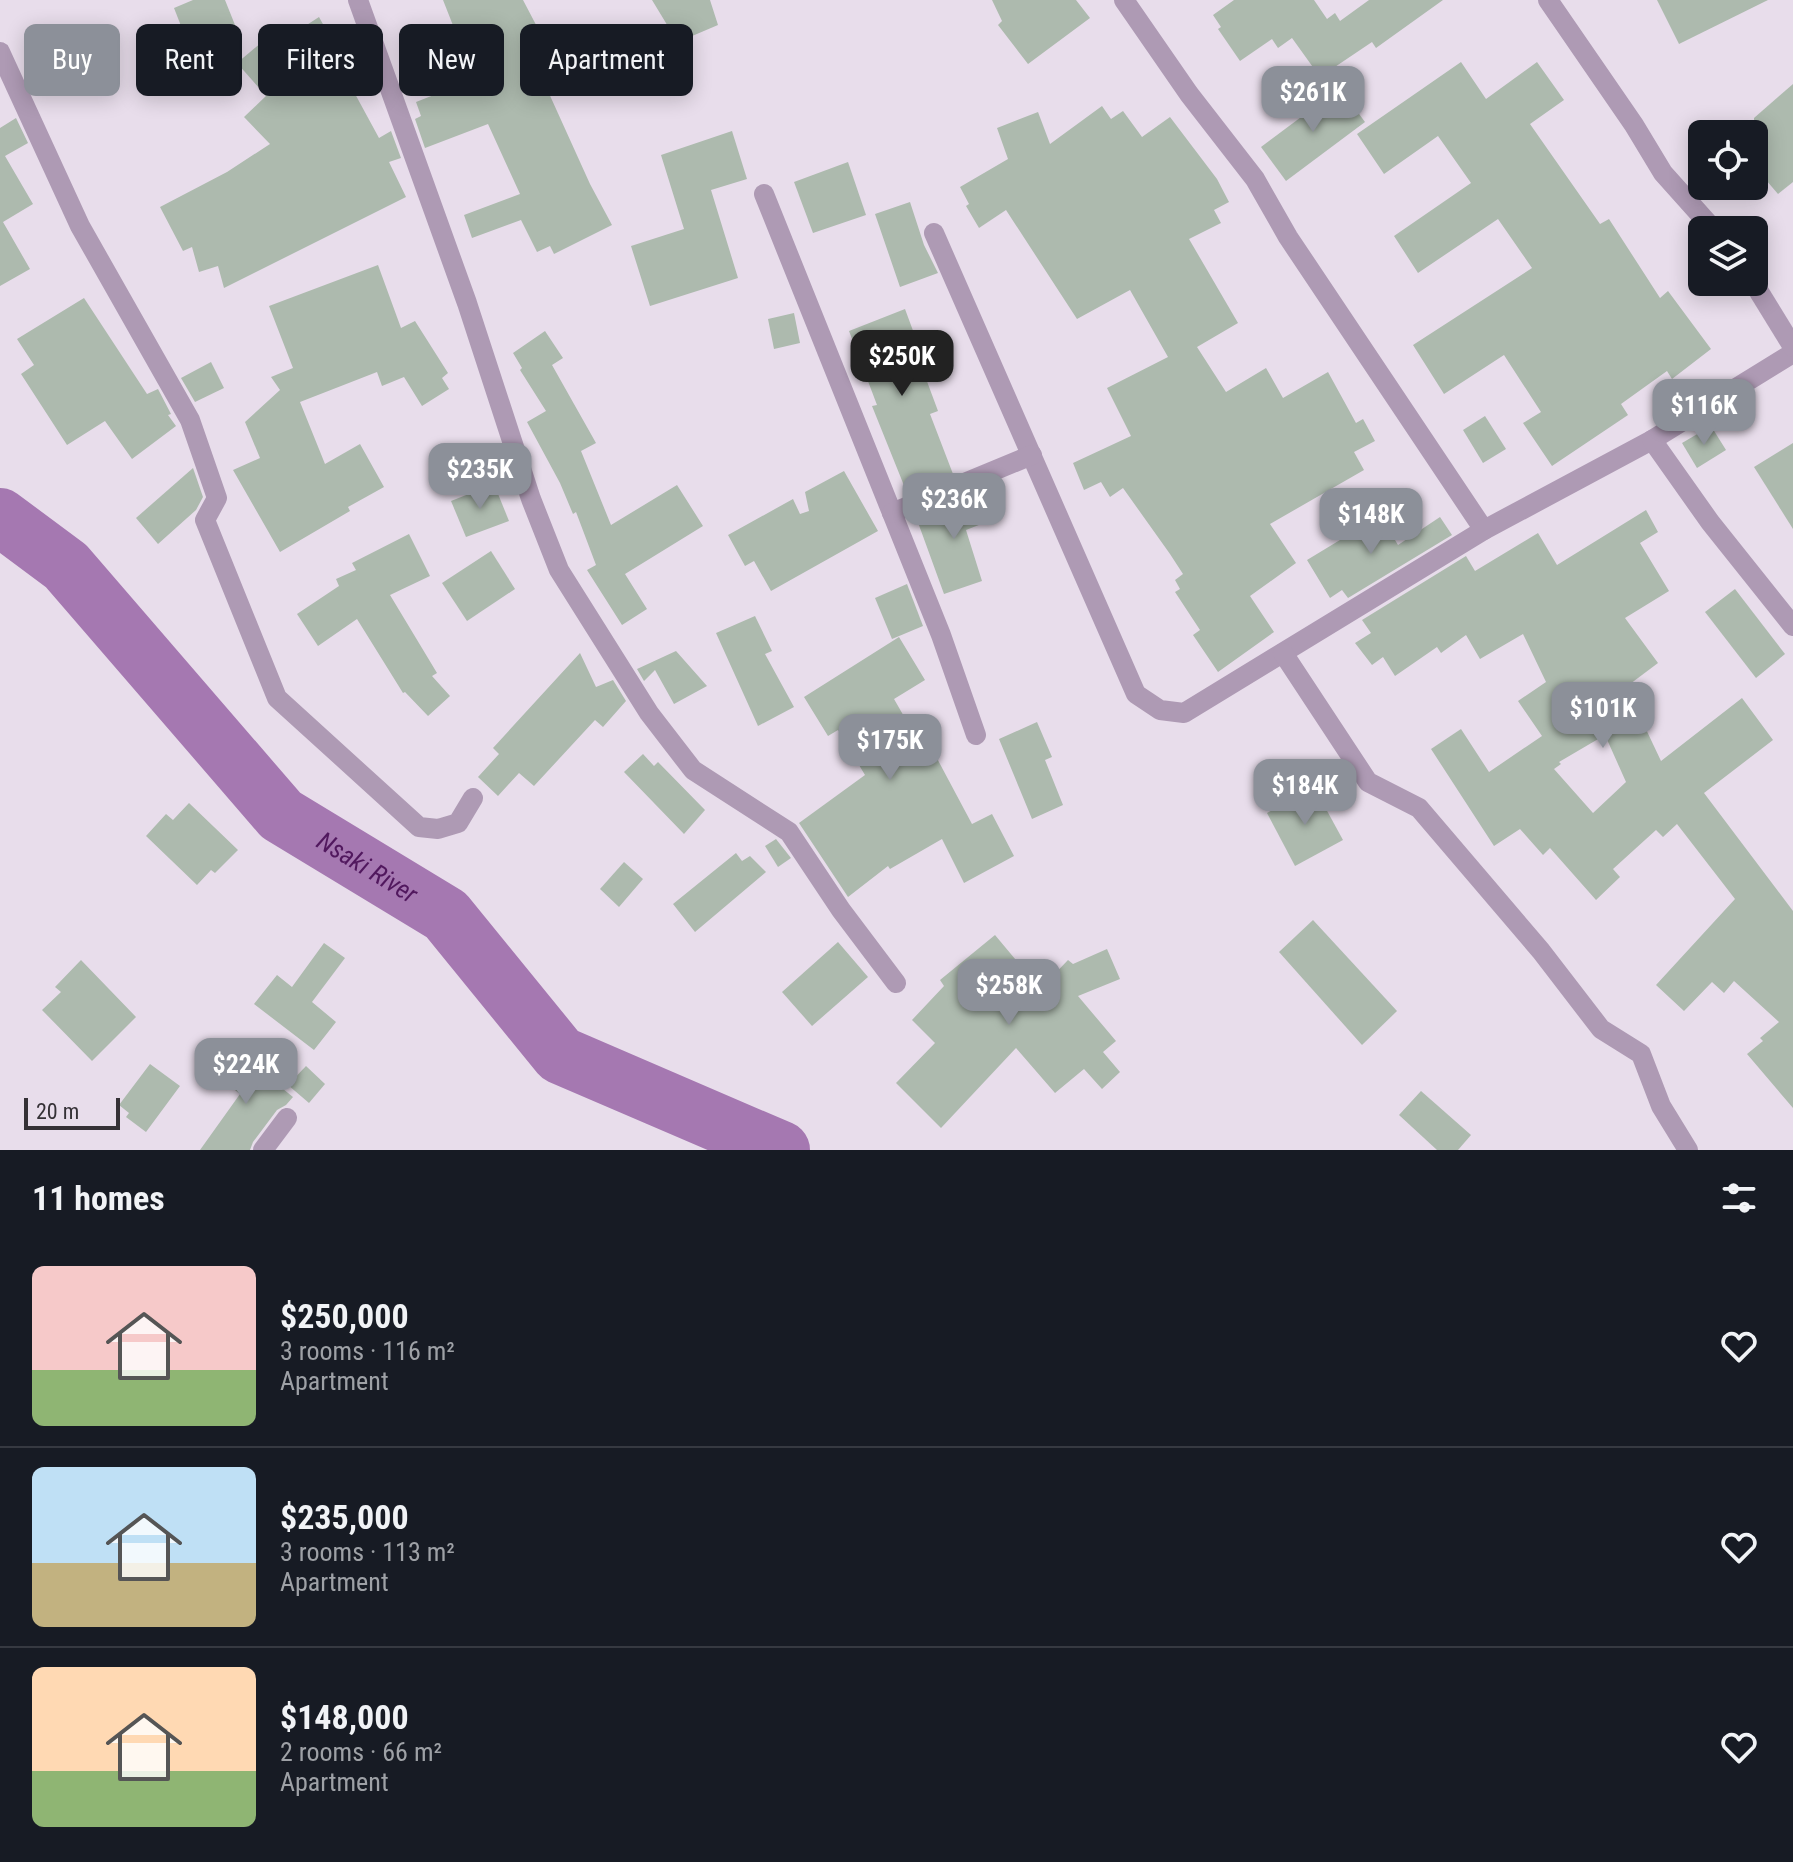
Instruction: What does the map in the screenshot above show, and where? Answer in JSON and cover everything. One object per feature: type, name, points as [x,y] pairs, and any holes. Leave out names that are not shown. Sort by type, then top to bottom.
[{"type":"street","points":[[358,0],[467,303],[531,499],[559,570],[649,713],[693,770],[789,832],[841,910],[896,983]]},
{"type":"street","points":[[1124,0],[1189,94],[1255,179],[1288,237],[1484,530]]},
{"type":"street","points":[[1548,0],[1634,125],[1663,173],[1701,216]]},
{"type":"street","points":[[0,52],[80,226],[190,420],[217,498],[205,520],[277,698],[419,827],[438,829],[458,823],[473,798]]},
{"type":"street","points":[[764,194],[941,635],[976,735]]},
{"type":"street","points":[[934,233],[1136,694],[1160,710],[1184,713],[1484,530],[1652,440],[1793,350],[1761,296]]},
{"type":"street","points":[[1652,440],[1710,522],[1793,626]]},
{"type":"street","points":[[892,513],[1032,455]]},
{"type":"street","points":[[1283,653],[1368,782],[1419,808],[1541,951],[1601,1029],[1641,1054],[1661,1106],[1688,1150]]},
{"type":"street","points":[[263,1150],[287,1118]]},
{"type":"building","points":[[193,0],[225,0],[235,24],[180,24],[174,8]]},
{"type":"building","points":[[443,0],[523,0],[536,24],[520,24],[520,96],[550,96],[612,225],[554,254],[550,246],[537,252],[521,220],[472,238],[464,215],[520,194],[488,124],[425,148],[415,119],[421,116],[416,102],[431,96],[504,96],[504,24],[452,24]]},
{"type":"building","points":[[652,0],[710,0],[718,25],[693,36],[693,24],[667,24]]},
{"type":"building","points":[[992,0],[1076,0],[1090,18],[1028,64],[998,25],[1002,21]]},
{"type":"building","points":[[1234,0],[1314,0],[1327,19],[1335,13],[1340,21],[1369,0],[1443,0],[1376,48],[1372,42],[1320,77],[1292,38],[1278,48],[1272,39],[1240,61],[1218,29],[1221,27],[1213,15]]},
{"type":"building","points":[[1657,0],[1768,0],[1679,44]]},
{"type":"building","points":[[319,17],[323,24],[308,24]]},
{"type":"building","points":[[258,45],[258,87],[242,69],[242,59]]},
{"type":"building","points":[[1461,62],[1486,99],[1537,62],[1564,100],[1530,124],[1600,224],[1609,219],[1660,298],[1668,291],[1711,349],[1672,379],[1667,371],[1621,404],[1628,415],[1552,466],[1523,423],[1541,412],[1504,355],[1444,394],[1413,345],[1532,268],[1498,219],[1418,273],[1394,236],[1471,183],[1438,136],[1384,174],[1357,134]]},
{"type":"building","points":[[1793,84],[1793,182],[1778,194],[1768,182],[1768,120],[1754,118]]},
{"type":"building","points":[[1340,88],[1365,122],[1286,181],[1261,147]]},
{"type":"building","points":[[266,96],[356,96],[379,138],[391,131],[401,158],[389,162],[406,197],[224,288],[218,266],[199,272],[192,247],[183,251],[160,207],[227,172],[270,144],[244,117]]},
{"type":"building","points":[[1102,106],[1111,119],[1123,111],[1142,137],[1170,117],[1217,179],[1229,202],[1214,210],[1221,223],[1189,239],[1238,323],[1197,347],[1226,392],[1266,368],[1283,398],[1328,372],[1356,423],[1363,419],[1375,441],[1354,452],[1364,470],[1270,524],[1296,563],[1250,596],[1274,632],[1218,672],[1193,635],[1200,630],[1175,592],[1180,589],[1175,580],[1183,574],[1170,554],[1123,488],[1110,497],[1101,482],[1084,490],[1073,463],[1131,436],[1107,388],[1168,357],[1130,290],[1077,319],[1006,210],[979,228],[966,206],[969,204],[960,187],[1008,159],[997,128],[1038,112],[1050,144]]},
{"type":"building","points":[[16,118],[28,143],[5,156],[33,204],[3,222],[30,269],[0,286],[0,128]]},
{"type":"building","points":[[732,131],[747,179],[711,190],[738,278],[650,306],[631,246],[684,229],[661,155]]},
{"type":"building","points":[[848,162],[866,215],[813,233],[794,182]]},
{"type":"building","points":[[910,202],[924,245],[938,273],[900,287],[875,214]]},
{"type":"building","points":[[378,265],[401,328],[415,321],[448,373],[442,378],[449,389],[422,406],[404,377],[382,386],[377,372],[300,402],[325,464],[360,444],[384,487],[280,552],[233,470],[260,458],[245,422],[280,390],[271,377],[293,368],[269,306]]},
{"type":"building","points":[[84,298],[147,394],[158,389],[176,426],[132,459],[105,421],[67,445],[21,374],[34,365],[17,339]]},
{"type":"building","points":[[905,309],[929,374],[925,376],[938,411],[930,414],[953,474],[907,493],[872,406],[877,405],[849,331]]},
{"type":"building","points":[[794,313],[800,343],[774,349],[768,319]]},
{"type":"building","points":[[545,331],[563,358],[552,365],[596,443],[581,451],[611,525],[677,485],[703,526],[625,574],[647,609],[622,625],[587,570],[596,565],[576,512],[573,514],[527,422],[546,411],[513,353]]},
{"type":"building","points":[[211,362],[224,388],[195,402],[181,378]]},
{"type":"building","points":[[1485,416],[1506,449],[1483,463],[1463,430]]},
{"type":"building","points":[[1711,426],[1726,450],[1697,468],[1682,443]]},
{"type":"building","points":[[1793,443],[1793,529],[1754,467]]},
{"type":"building","points":[[193,468],[203,497],[196,510],[158,544],[136,518]]},
{"type":"building","points":[[844,471],[878,531],[771,591],[754,561],[745,566],[728,535],[793,499],[800,514],[809,511],[805,492]]},
{"type":"building","points":[[494,484],[509,521],[466,537],[451,501]]},
{"type":"building","points":[[979,491],[989,521],[966,530],[982,581],[944,594],[916,517]]},
{"type":"building","points":[[1646,510],[1658,532],[1640,543],[1669,591],[1625,618],[1658,663],[1626,687],[1661,761],[1742,698],[1773,740],[1704,793],[1793,911],[1793,1108],[1747,1054],[1779,1022],[1734,981],[1724,993],[1712,982],[1684,1011],[1656,985],[1735,899],[1677,824],[1663,837],[1656,830],[1613,869],[1620,877],[1596,900],[1550,848],[1543,855],[1520,829],[1494,846],[1431,749],[1461,729],[1489,772],[1542,736],[1518,701],[1546,682],[1523,634],[1480,659],[1466,635],[1441,653],[1437,647],[1395,676],[1383,657],[1372,665],[1355,643],[1371,633],[1362,620],[1466,556],[1475,571],[1538,533],[1557,565]],"holes":[[[1605,735],[1626,782],[1593,813],[1554,769],[1561,764],[1559,762]]]},
{"type":"building","points":[[1440,517],[1452,535],[1348,598],[1342,590],[1330,598],[1307,560],[1373,520],[1376,525],[1383,520],[1398,545]]},
{"type":"building","points":[[409,534],[430,576],[390,595],[437,673],[432,676],[450,696],[428,716],[403,693],[357,619],[318,646],[297,614],[339,586],[336,579],[356,570],[352,563]]},
{"type":"building","points":[[491,551],[515,589],[467,621],[442,583]]},
{"type":"building","points":[[907,584],[923,626],[892,639],[875,598]]},
{"type":"building","points":[[1735,589],[1785,654],[1756,678],[1705,612]]},
{"type":"building","points":[[755,616],[772,651],[765,654],[794,707],[758,726],[716,633]]},
{"type":"building","points":[[899,637],[925,680],[894,699],[925,753],[932,749],[972,824],[992,814],[1014,856],[964,883],[942,839],[890,869],[888,866],[848,897],[799,823],[865,775],[838,730],[828,736],[804,697]]},
{"type":"building","points":[[676,651],[707,686],[674,704],[655,670],[644,681],[637,669]]},
{"type":"building","points":[[580,653],[596,687],[613,680],[626,701],[603,727],[595,720],[534,786],[519,773],[498,796],[478,777],[499,754],[493,748]]},
{"type":"building","points":[[1037,722],[1052,757],[1045,760],[1063,805],[1032,819],[999,739]]},
{"type":"building","points":[[643,754],[654,766],[658,762],[705,810],[684,834],[624,772]]},
{"type":"building","points":[[1314,787],[1343,840],[1295,866],[1267,813]]},
{"type":"building","points":[[189,803],[238,850],[215,873],[211,870],[197,885],[146,836],[166,814],[173,820]]},
{"type":"building","points":[[776,839],[791,858],[778,867],[765,846]]},
{"type":"building","points":[[736,853],[742,861],[750,856],[766,872],[695,932],[673,904]]},
{"type":"building","points":[[624,862],[643,879],[619,907],[600,889]]},
{"type":"building","points":[[1313,920],[1397,1011],[1362,1045],[1279,952]]},
{"type":"building","points":[[995,935],[1021,966],[1029,960],[1047,982],[1068,960],[1073,964],[1107,949],[1120,979],[1078,996],[1116,1041],[1103,1052],[1120,1072],[1102,1089],[1084,1069],[1055,1093],[1016,1048],[941,1128],[896,1083],[935,1043],[912,1020],[944,986],[940,980]]},
{"type":"building","points":[[838,942],[868,977],[812,1026],[782,992]]},
{"type":"building","points":[[324,943],[345,958],[312,1002],[336,1022],[314,1050],[254,1004],[277,975],[292,987]]},
{"type":"building","points":[[81,960],[136,1017],[92,1061],[42,1010],[61,992],[55,987]]},
{"type":"building","points":[[236,1051],[293,1097],[277,1110],[250,1150],[200,1150],[240,1094],[217,1076]]},
{"type":"building","points":[[150,1064],[180,1086],[146,1132],[126,1117],[129,1113],[119,1105]]},
{"type":"building","points":[[306,1066],[325,1084],[309,1103],[288,1085]]},
{"type":"building","points":[[1421,1091],[1471,1135],[1458,1150],[1437,1150],[1399,1115]]},
{"type":"waterway","name":"Nsaki River","points":[[0,517],[66,566],[281,815],[446,915],[560,1055],[781,1150]]}]
